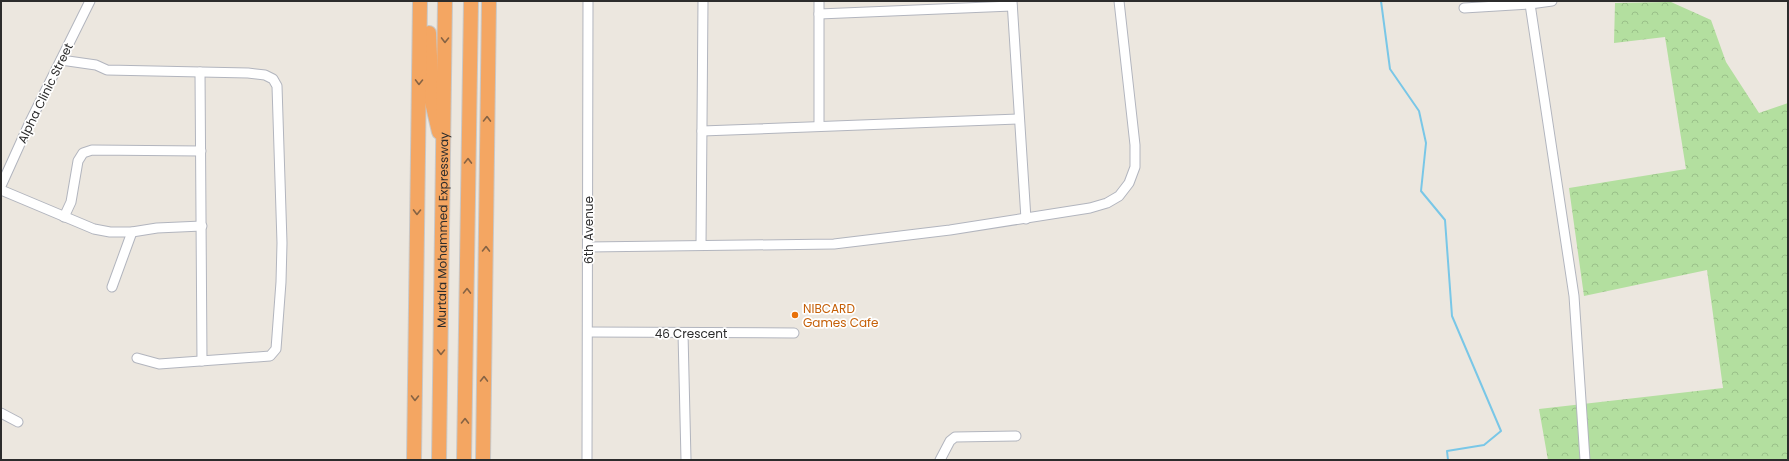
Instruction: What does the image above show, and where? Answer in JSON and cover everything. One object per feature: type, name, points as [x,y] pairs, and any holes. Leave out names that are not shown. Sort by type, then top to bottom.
[{"type":"highway","name":"Murtala Mohammed Expressway","points":[[414,460],[420,1]]},
{"type":"highway","points":[[426,1],[432,102],[444,152]]},
{"type":"highway","name":"Murtala Mohammed Expressway","points":[[439,460],[445,1]]},
{"type":"highway","name":"Murtala Mohammed Expressway","points":[[464,460],[470,1]]},
{"type":"highway","points":[[483,460],[489,1]]},
{"type":"highway","points":[[469,110],[488,33]]},
{"type":"street","name":"Alpha Clinic Street","points":[[1,186],[90,1]]},
{"type":"street","name":"6th Avenue","points":[[588,1],[588,460]]},
{"type":"street","points":[[702,245],[703,1]]},
{"type":"street","points":[[819,1],[819,125]]},
{"type":"street","points":[[588,247],[834,244],[928,233],[1026,219],[1090,208],[1107,203],[1119,196],[1128,183],[1135,167],[1135,145],[1119,1]]},
{"type":"street","points":[[1464,8],[1530,4],[1552,1]]},
{"type":"street","points":[[819,14],[1012,4],[1026,219]]},
{"type":"street","points":[[1530,4],[1574,296],[1585,460]]},
{"type":"street","points":[[61,60],[96,65],[107,70],[248,73],[265,75],[273,79],[277,86],[282,243],[281,282],[276,349],[270,356],[250,359],[159,364],[137,358]]},
{"type":"street","points":[[200,72],[202,361]]},
{"type":"street","points":[[702,131],[819,125],[1019,119]]},
{"type":"street","points":[[64,217],[71,202],[78,161],[83,153],[92,150],[201,151]]},
{"type":"street","points":[[1,190],[94,229],[110,232],[132,232],[157,228],[202,226]]},
{"type":"street","points":[[112,287],[132,232]]},
{"type":"street","name":"46 Crescent","points":[[588,332],[794,333]]},
{"type":"street","points":[[683,333],[686,460]]},
{"type":"street","points":[[1,413],[18,422]]},
{"type":"street","points":[[940,460],[950,441],[956,437],[1016,436]]},
{"type":"green space","points":[[1671,2],[1711,20],[1726,62],[1759,113],[1788,103],[1788,460],[1548,460],[1539,409],[1723,388],[1707,270],[1584,296],[1569,188],[1686,169],[1665,37],[1614,43],[1615,3]]},
{"type":"waterway","points":[[1381,1],[1390,69],[1419,111],[1426,143],[1421,191],[1445,220],[1452,316],[1501,431],[1484,445],[1447,451],[1448,460]]},
{"type":"place","name":"NIBCARD Games Cafe","points":[[795,315]]}]
